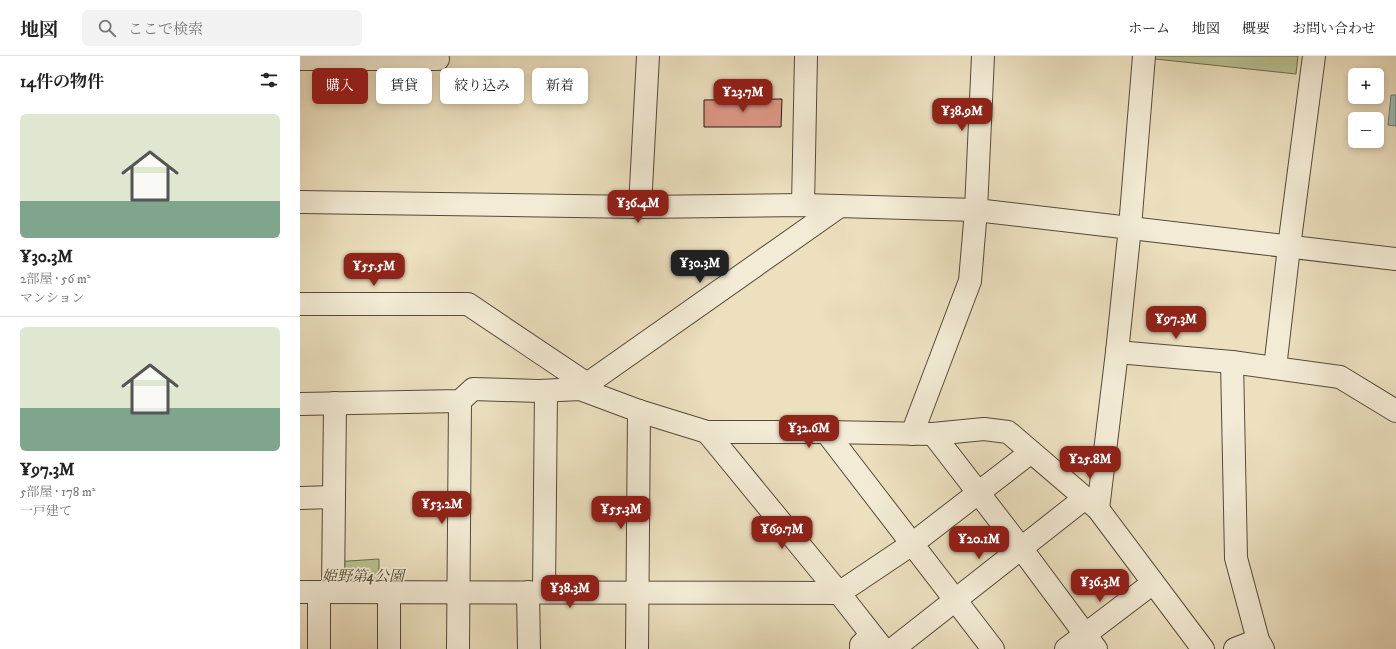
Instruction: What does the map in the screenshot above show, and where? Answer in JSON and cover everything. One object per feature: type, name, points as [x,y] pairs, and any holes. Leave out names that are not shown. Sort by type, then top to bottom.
[{"type":"street","points":[[640,207],[648,56]]},
{"type":"street","points":[[803,206],[806,56]]},
{"type":"street","points":[[912,434],[970,281],[976,210],[983,56]]},
{"type":"street","points":[[893,649],[1021,548],[1091,504],[1117,352],[1130,227],[1144,56]]},
{"type":"street","points":[[1275,368],[1314,56]]},
{"type":"street","points":[[300,59],[438,59]]},
{"type":"street","points":[[300,202],[640,207],[840,206],[976,210],[1396,259]]},
{"type":"street","points":[[300,404],[460,401],[473,390],[546,391],[583,386],[840,206]]},
{"type":"street","points":[[300,304],[468,304],[583,386],[639,412],[707,432],[933,434],[984,429],[1008,432],[1091,504],[1203,649]]},
{"type":"street","points":[[1117,352],[1232,362],[1340,377],[1396,411]]},
{"type":"street","points":[[1232,362],[1236,558],[1260,644],[1235,649]]},
{"type":"street","points":[[529,649],[536,592],[546,391]]},
{"type":"street","points":[[458,649],[460,401]]},
{"type":"street","points":[[319,649],[317,592],[334,497],[335,403]]},
{"type":"street","points":[[637,649],[639,412]]},
{"type":"street","points":[[707,432],[840,593],[872,644]]},
{"type":"street","points":[[826,432],[993,649]]},
{"type":"street","points":[[933,434],[1091,642]]},
{"type":"street","points":[[317,592],[840,593],[912,544],[1031,452]]},
{"type":"street","points":[[300,498],[334,497]]},
{"type":"street","points":[[1066,649],[1091,642],[1153,583]]},
{"type":"street","points":[[389,592],[389,649]]},
{"type":"green space","points":[[1146,56],[1298,56],[1296,74],[1146,58]]},
{"type":"green space","name":"姫野第4公園","points":[[379,559],[379,592],[333,592],[333,562]]},
{"type":"water","points":[[1391,95],[1396,95],[1396,126],[1388,125]]},
{"type":"building","points":[[782,99],[781,127],[704,127],[704,100]]}]
